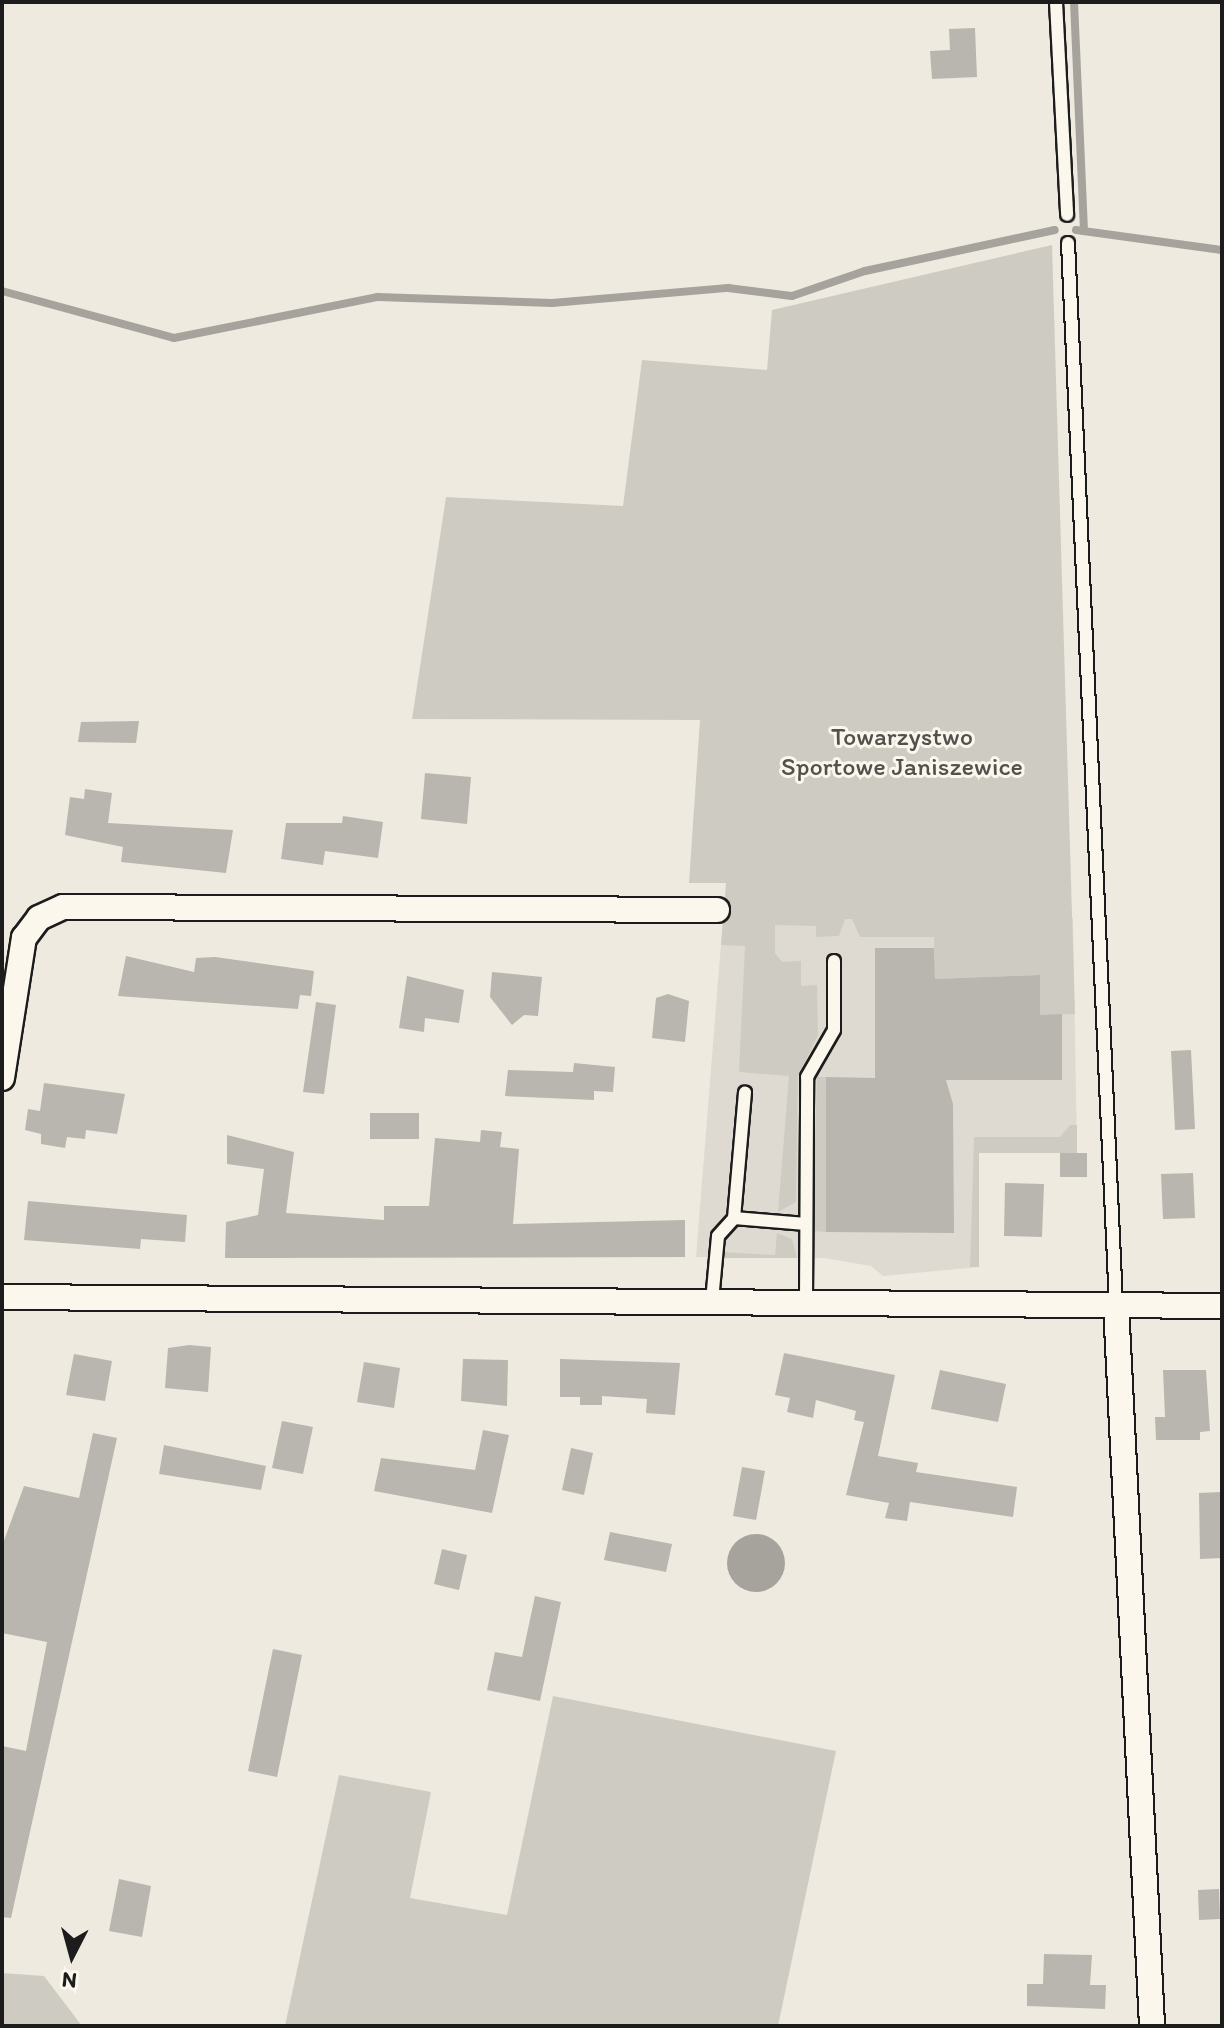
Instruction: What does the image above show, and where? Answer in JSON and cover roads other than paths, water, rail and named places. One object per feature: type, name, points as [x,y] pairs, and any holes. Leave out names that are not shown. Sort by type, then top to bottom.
[{"type":"street","points":[[2,1078],[24,938],[39,918],[63,907],[717,910]]},
{"type":"street","points":[[2,1297],[1222,1306]]},
{"type":"street","points":[[1116,1305],[1152,2026]]},
{"type":"lane","points":[[1056,2],[1067,215]]},
{"type":"lane","points":[[1068,243],[1116,1305]]},
{"type":"lane","points":[[806,1302],[807,1077],[834,1030],[834,961]]},
{"type":"lane","points":[[712,1301],[718,1236],[734,1218],[745,1092]]},
{"type":"lane","points":[[734,1218],[806,1224]]},
{"type":"waterway","points":[[1074,2],[1084,231]]},
{"type":"waterway","points":[[2,291],[174,338],[378,297],[552,303],[728,288],[792,296],[865,271],[1055,230]]},
{"type":"waterway","points":[[1076,230],[1222,250]]},
{"type":"park label","name":"Towarzystwo Sportowe Janiszewice","points":[[902,752]]}]
